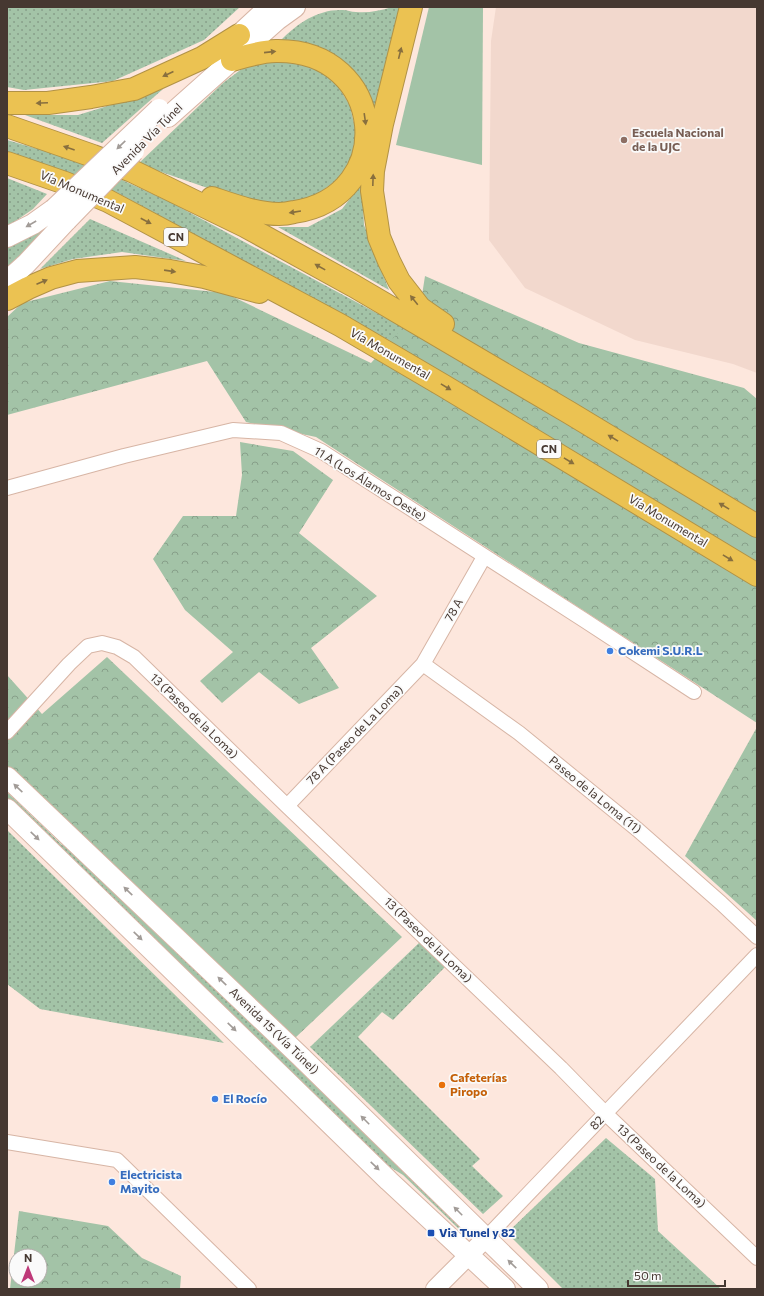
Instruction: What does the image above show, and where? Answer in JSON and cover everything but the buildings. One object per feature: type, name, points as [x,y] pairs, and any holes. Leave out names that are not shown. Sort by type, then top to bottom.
[{"type":"highway","points":[[411,7],[382,124],[373,171],[372,191],[379,237],[399,280],[420,308],[570,413]]},
{"type":"highway","points":[[7,103],[48,103],[134,89],[202,58],[239,35]]},
{"type":"highway","points":[[132,172],[239,207],[261,212],[280,214],[303,211],[320,206],[343,191],[357,171],[366,137],[366,118],[360,100],[353,87],[341,73],[325,61],[310,56],[292,52],[276,51],[232,60]]},
{"type":"highway","points":[[7,126],[93,156],[132,172],[244,226],[348,282],[570,413],[757,526]]},
{"type":"highway","name":"Vía Monumental","points":[[7,163],[108,200],[340,325],[757,575]]},
{"type":"highway","points":[[7,299],[52,278],[77,271],[135,267],[197,276],[255,290],[340,325]]},
{"type":"main road","name":"Avenida Vía Túnel","points":[[7,280],[26,264],[60,214],[164,113],[239,35],[270,7]]},
{"type":"main road","name":"Avenida Vía Túnel","points":[[164,113],[232,60],[277,20],[295,7]]},
{"type":"main road","name":"Avenida Vía Túnel","points":[[7,237],[33,224],[60,214]]},
{"type":"main road","name":"Avenida 15 (Vía Túnel)","points":[[7,777],[300,1056],[538,1289]]},
{"type":"main road","points":[[7,809],[468,1256],[505,1289]]},
{"type":"street","name":"11 A (Los Álamos Oeste)","points":[[7,488],[124,456],[233,430],[281,433],[321,451],[694,692]]},
{"type":"street","name":"78 A","points":[[423,664],[484,557]]},
{"type":"street","name":"13 (Paseo de la Loma)","points":[[7,732],[69,664],[88,646],[102,643],[118,647],[134,657],[287,806],[561,1068],[606,1114],[757,1258]]},
{"type":"street","name":"78 A (Paseo de La Loma)","points":[[287,806],[423,664]]},
{"type":"street","name":"Paseo de la Loma (11)","points":[[423,664],[519,733],[638,830],[721,902],[757,937]]},
{"type":"street","name":"82","points":[[435,1289],[486,1239],[757,955]]},
{"type":"street","points":[[7,1142],[118,1160],[249,1289]]},
{"type":"shaded area","name":"Escuela Nacional de la UJC","points":[[496,7],[757,7],[757,373],[733,364],[635,340],[525,288],[489,240],[491,41]]},
{"type":"green space","points":[[7,7],[240,7],[204,40],[113,81],[24,90],[7,87]]},
{"type":"green space","points":[[392,7],[404,7],[375,132],[369,97],[360,80],[352,70],[332,54],[307,45],[281,40],[301,23],[309,18],[325,12],[343,10],[370,12]]},
{"type":"green space","points":[[429,7],[483,8],[482,165],[396,145]]},
{"type":"green space","points":[[267,59],[317,68],[337,84],[350,106],[356,132],[352,156],[341,177],[302,205],[254,204],[138,164],[223,83],[243,68]]},
{"type":"green space","points":[[163,89],[102,143],[25,115],[78,115]]},
{"type":"green space","points":[[7,140],[83,162],[170,202],[399,325],[757,542],[530,423],[387,339],[116,192],[7,155]]},
{"type":"green space","points":[[7,178],[47,194],[33,209],[7,227]]},
{"type":"green space","points":[[362,183],[364,225],[389,290],[278,227],[308,227],[342,209]]},
{"type":"green space","points":[[90,219],[186,261],[122,252],[73,259],[40,269]]},
{"type":"green space","points":[[52,221],[54,225],[7,270],[7,245]]},
{"type":"green space","points":[[425,276],[579,343],[744,388],[757,399],[757,723],[316,437],[246,422],[207,361],[7,415],[7,317],[22,303],[110,281],[225,293],[371,363],[420,308]]},
{"type":"green space","points":[[240,442],[293,451],[333,480],[299,533],[377,596],[311,648],[339,688],[299,704],[259,672],[222,703],[200,681],[233,652],[185,610],[153,559],[183,516],[236,516],[242,475]]},
{"type":"green space","points":[[107,657],[402,937],[295,1038],[7,772],[7,675],[42,714]]},
{"type":"green space","points":[[757,727],[757,921],[685,856]]},
{"type":"green space","points":[[7,792],[62,845],[74,850],[463,1228],[461,1231],[403,1175],[377,1159],[7,798]]},
{"type":"green space","points":[[7,830],[224,1043],[40,1009],[7,984]]},
{"type":"green space","points":[[420,942],[445,967],[393,1020],[382,1012],[358,1037],[480,1159],[472,1166],[503,1196],[483,1214],[310,1047]]},
{"type":"green space","points":[[606,1138],[655,1179],[658,1231],[721,1289],[563,1289],[507,1233]]},
{"type":"green space","points":[[19,1211],[108,1226],[142,1258],[181,1276],[180,1289],[10,1289],[48,1288],[48,1248],[15,1248]]},
{"type":"place","name":"Escuela Nacional de la UJC","points":[[624,140]]},
{"type":"place","name":"Cokemi S.U.R.L","points":[[610,651]]},
{"type":"place","name":"Cafeterías Piropo","points":[[442,1085]]},
{"type":"place","name":"El Rocío","points":[[215,1099]]},
{"type":"place","name":"Electricista Mayito","points":[[112,1182]]},
{"type":"place","name":"Via Tunel y 82","points":[[431,1233]]}]
